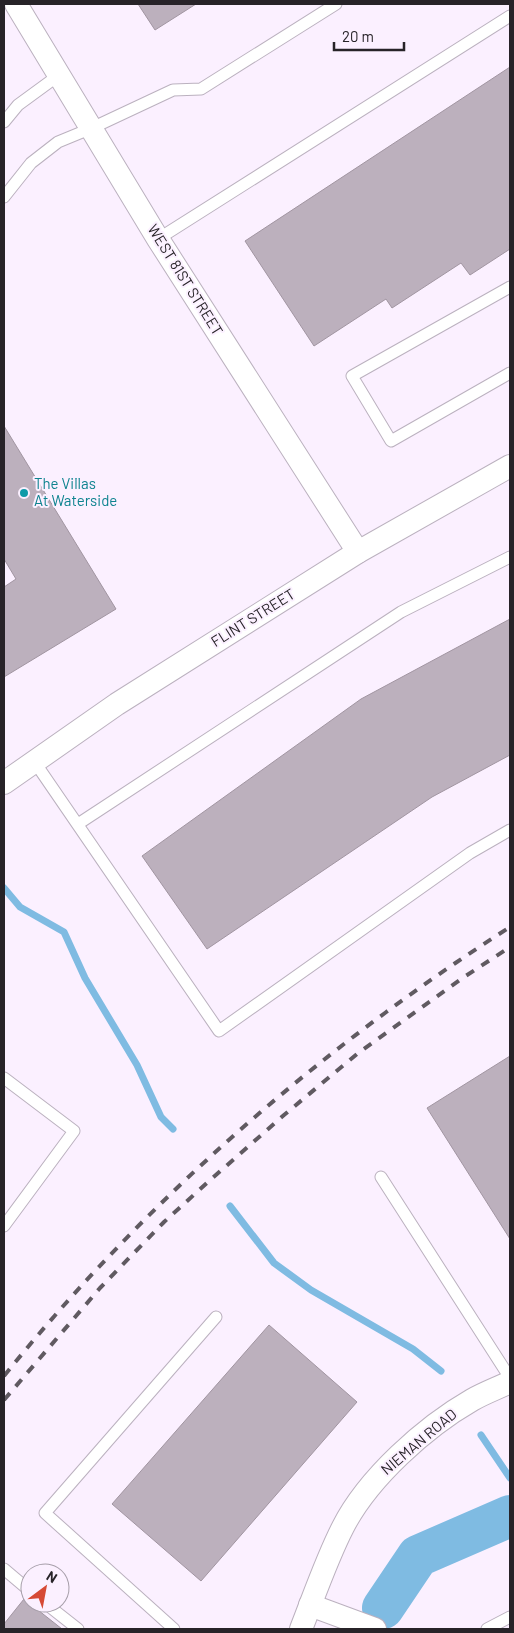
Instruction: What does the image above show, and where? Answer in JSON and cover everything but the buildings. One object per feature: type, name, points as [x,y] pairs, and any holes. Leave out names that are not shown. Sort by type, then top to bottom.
[{"type":"street","name":"WEST 81ST STREET","points":[[16,4],[158,239],[358,552]]},
{"type":"street","name":"FLINT STREET","points":[[4,783],[117,704],[358,552],[510,466]]},
{"type":"street","name":"NIEMAN ROAD","points":[[301,1629],[343,1526],[382,1472],[447,1416],[473,1399],[510,1382]]},
{"type":"street","points":[[310,1605],[375,1629]]},
{"type":"lane","points":[[4,197],[31,163],[58,142],[172,90],[201,89],[336,4]]},
{"type":"lane","points":[[158,239],[510,16]]},
{"type":"lane","points":[[4,122],[18,105],[59,75]]},
{"type":"lane","points":[[510,287],[352,376],[391,441],[510,373]]},
{"type":"lane","points":[[78,824],[401,612],[510,557]]},
{"type":"lane","points":[[34,761],[219,1031],[470,853],[510,830]]},
{"type":"lane","points":[[4,1078],[74,1131],[4,1226]]},
{"type":"lane","points":[[380,1177],[510,1378]]},
{"type":"lane","points":[[174,1629],[45,1513],[216,1317]]},
{"type":"lane","points":[[4,1569],[20,1582]]},
{"type":"lane","points":[[58,1613],[78,1629]]},
{"type":"lane","points":[[487,1629],[510,1617]]},
{"type":"waterway","points":[[4,888],[20,907],[64,932],[85,978],[137,1065],[161,1117],[173,1129]]},
{"type":"waterway","points":[[230,1206],[274,1263],[311,1290],[413,1349],[441,1371]]},
{"type":"waterway","points":[[481,1435],[510,1478]]},
{"type":"waterway","points":[[383,1608],[418,1556],[510,1516]]},
{"type":"railway","points":[[4,1376],[59,1311],[116,1249],[176,1189],[239,1131],[303,1076],[370,1024],[439,974],[510,927]]},
{"type":"railway","points":[[4,1400],[100,1288],[164,1222],[208,1182],[357,1054],[461,979],[510,947]]},
{"type":"place","name":"The Villas At Waterside","points":[[24,493]]}]
